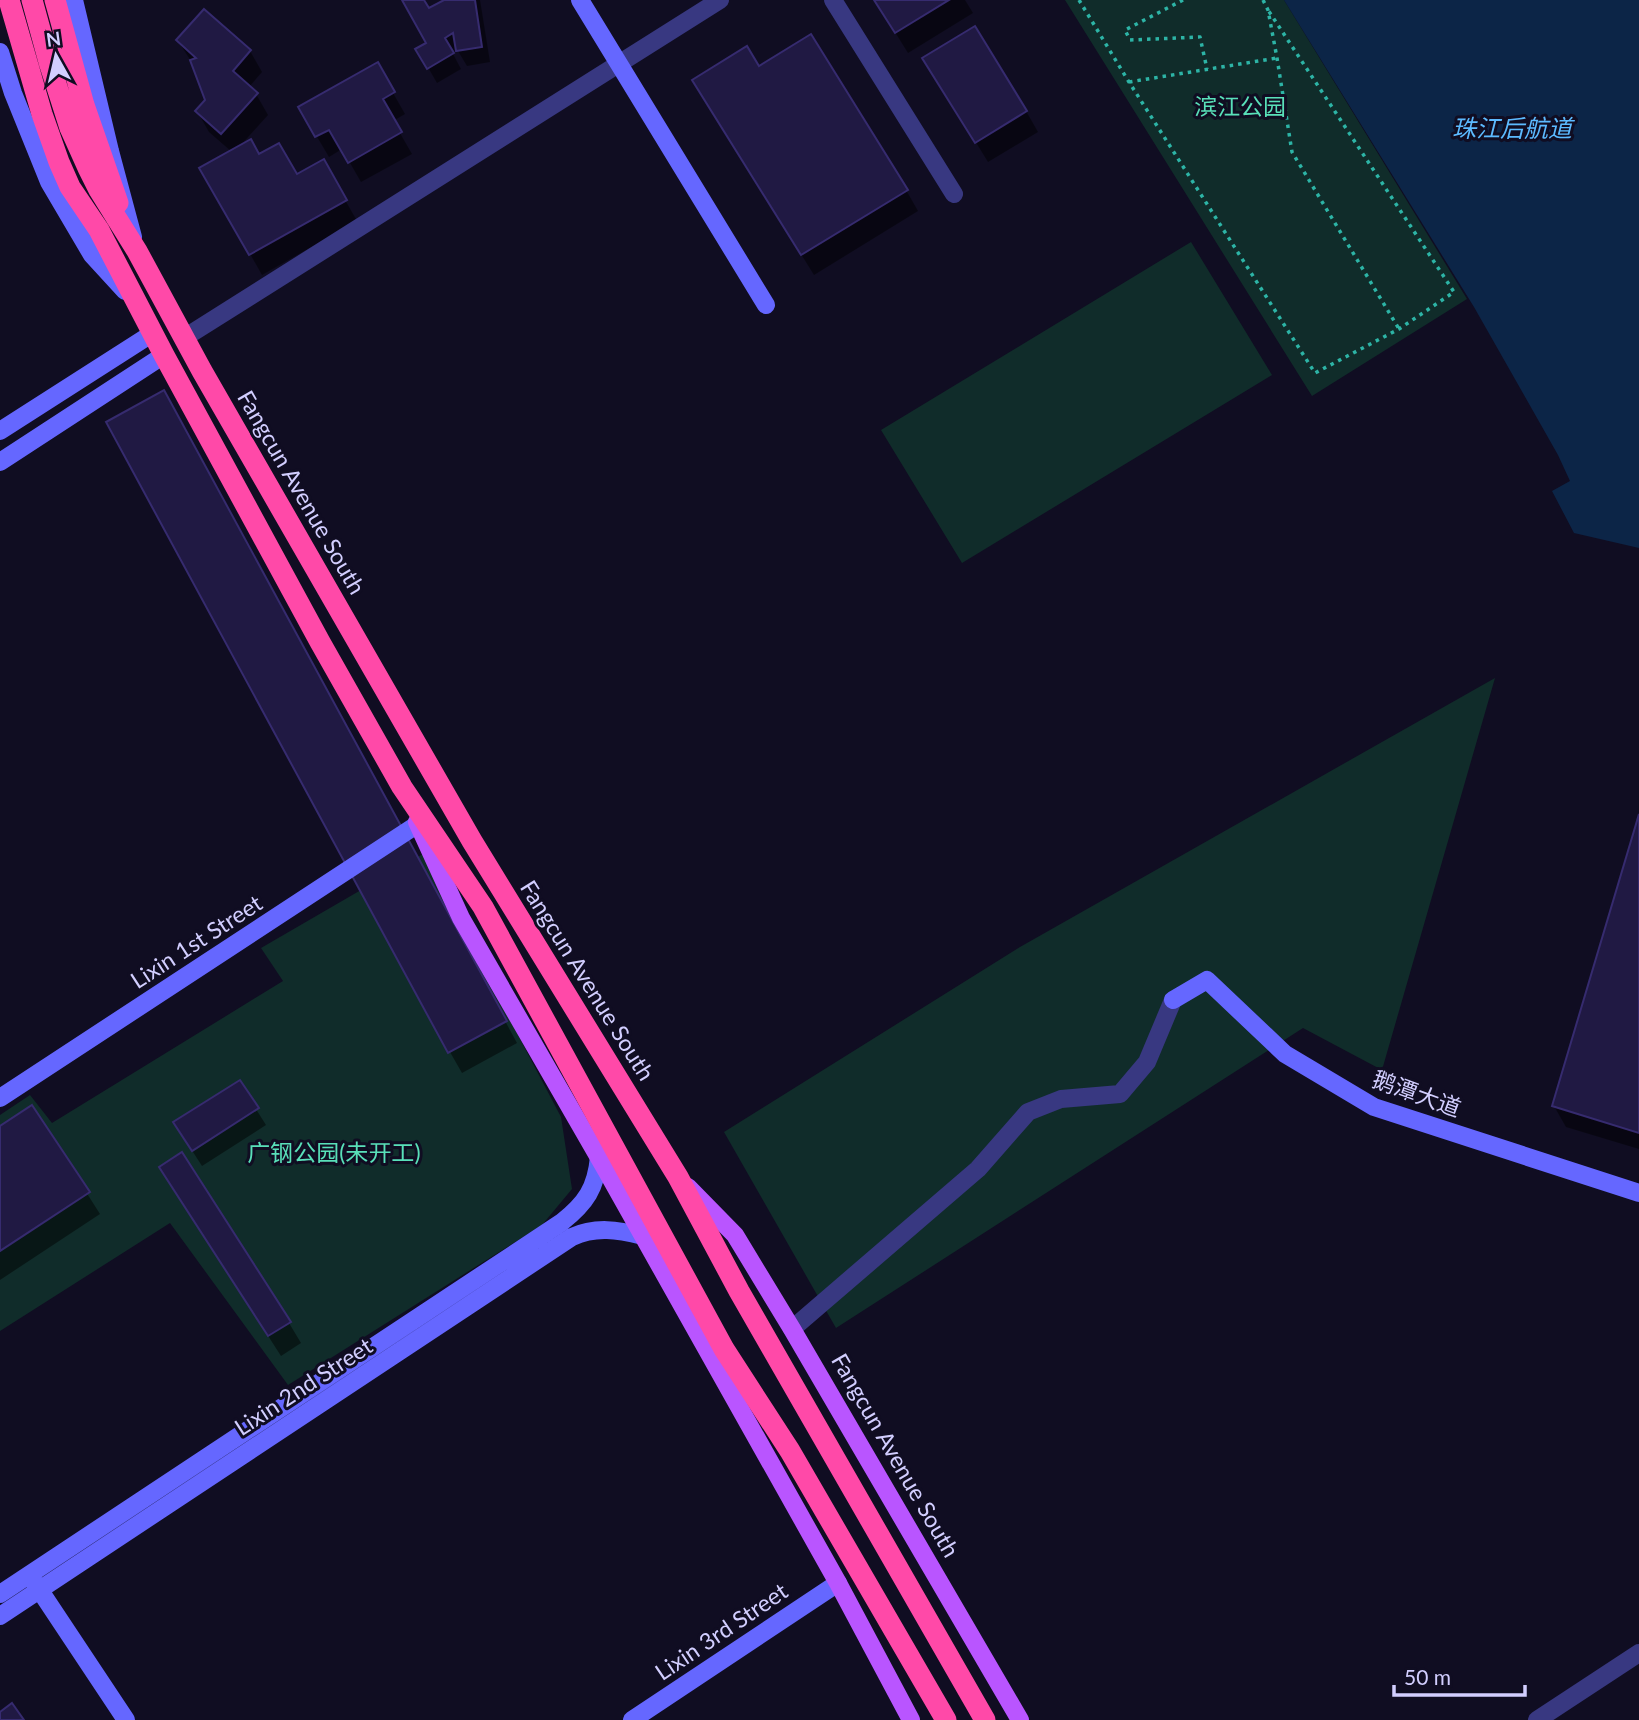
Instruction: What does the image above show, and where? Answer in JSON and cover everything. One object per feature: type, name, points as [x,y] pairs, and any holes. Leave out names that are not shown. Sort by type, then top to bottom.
[{"type":"highway","points":[[9,0],[35,92],[70,187],[99,230],[320,642],[402,787],[483,907],[724,1349],[790,1451],[946,1720]]},
{"type":"highway","name":"Fangcun Avenue South","points":[[32,0],[58,93],[78,146],[99,190],[137,251],[472,841],[678,1177]]},
{"type":"highway","points":[[55,0],[94,136],[137,251]]},
{"type":"highway","points":[[678,1177],[739,1291],[985,1720]]},
{"type":"main road","points":[[402,787],[461,918],[838,1583],[911,1720]]},
{"type":"main road","name":"Fangcun Avenue South","points":[[678,1177],[735,1235],[1020,1720]]},
{"type":"street","name":"Fangcun Avenue South","points":[[74,0],[137,251]]},
{"type":"street","points":[[580,0],[766,305]]},
{"type":"street","points":[[184,338],[720,0]]},
{"type":"street","points":[[833,0],[954,194]]},
{"type":"street","points":[[0,52],[13,93],[49,182],[92,255],[137,304]]},
{"type":"street","points":[[0,431],[153,333]]},
{"type":"street","points":[[0,462],[164,355]]},
{"type":"street","name":"Lixin 1st Street","points":[[0,1098],[418,824]]},
{"type":"street","name":"鹅潭大道","points":[[792,1329],[978,1169],[1028,1112],[1061,1099],[1120,1094],[1147,1062],[1173,1000],[1207,980],[1285,1054],[1374,1107],[1639,1193]]},
{"type":"street","name":"Lixin 2nd Street","points":[[0,1594],[562,1222],[574,1213],[589,1194],[597,1171],[598,1157]]},
{"type":"street","name":"Lixin 2nd Street","points":[[0,1616],[572,1237],[600,1229],[643,1236]]},
{"type":"street","points":[[29,1574],[126,1720]]},
{"type":"street","name":"Lixin 3rd Street","points":[[632,1720],[838,1583]]},
{"type":"street","points":[[1537,1720],[1639,1653]]},
{"type":"path","points":[[1079,0],[1315,373],[1399,329],[1454,292],[1263,0]]},
{"type":"path","points":[[1183,0],[1125,30],[1130,40],[1200,37],[1207,69]]},
{"type":"path","points":[[1268,10],[1292,152],[1399,329]]},
{"type":"path","points":[[1129,82],[1277,58]]},
{"type":"green space","name":"滨江公园","points":[[1065,0],[1284,0],[1467,299],[1312,396]]},
{"type":"green space","points":[[1191,242],[1272,375],[962,563],[881,430]]},
{"type":"green space","points":[[1495,678],[1382,1070],[1303,1028],[836,1328],[724,1132],[1020,947]]},
{"type":"green space","name":"广钢公园(未开工)","points":[[423,854],[561,1117],[572,1189],[542,1225],[288,1385],[170,1223],[0,1331],[0,1115],[30,1095],[52,1123],[283,981],[261,948]]},
{"type":"water","name":"珠江后航道","points":[[1284,0],[1639,0],[1639,548],[1574,533],[1552,491],[1570,481],[1558,455],[1474,307]]},
{"type":"building","points":[[402,0],[424,0],[429,8],[444,0],[475,0],[482,47],[456,51],[453,33],[445,38],[454,53],[427,69],[415,49],[426,43]]},
{"type":"building","points":[[874,0],[949,0],[895,33]]},
{"type":"building","points":[[204,9],[251,50],[233,71],[258,93],[221,134],[195,111],[205,100],[190,60],[196,58],[176,40]]},
{"type":"building","points":[[975,26],[1027,111],[975,143],[922,58]]},
{"type":"building","points":[[811,34],[908,190],[801,255],[692,80],[747,46],[759,66]]},
{"type":"building","points":[[378,62],[395,92],[383,99],[402,132],[348,163],[329,130],[315,137],[298,107]]},
{"type":"building","points":[[251,139],[259,154],[279,143],[297,174],[324,159],[347,200],[249,255],[199,168]]},
{"type":"building","points":[[164,390],[507,1021],[448,1053],[106,422]]},
{"type":"building","points":[[1639,814],[1639,1133],[1552,1106]]},
{"type":"building","points":[[240,1080],[259,1108],[192,1151],[173,1122]]},
{"type":"building","points":[[32,1105],[90,1192],[0,1251],[0,1126]]},
{"type":"building","points":[[182,1152],[291,1322],[268,1336],[159,1167]]},
{"type":"building","points":[[12,1703],[24,1720],[0,1720],[0,1712]]}]
